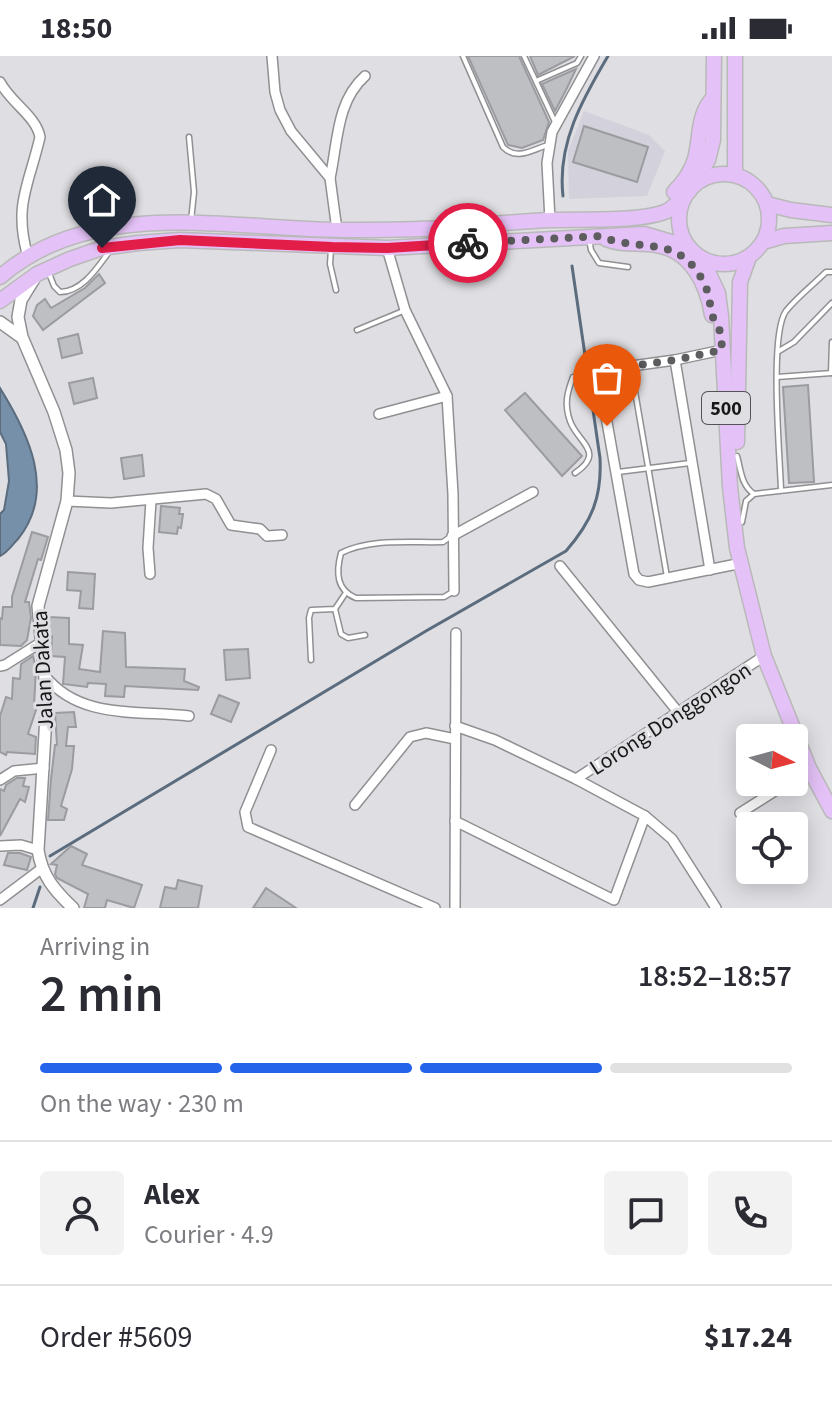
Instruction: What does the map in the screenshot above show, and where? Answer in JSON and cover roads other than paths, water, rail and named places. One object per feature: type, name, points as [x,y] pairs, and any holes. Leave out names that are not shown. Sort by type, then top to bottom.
[{"type":"main road","points":[[688,247],[681,234],[681,204],[708,160],[714,56]]},
{"type":"main road","points":[[735,56],[735,175]]},
{"type":"main road","points":[[613,218],[657,207],[684,182],[694,163],[704,108],[713,98]]},
{"type":"main road","points":[[0,277],[54,243],[86,232],[131,225],[191,223],[337,230],[442,228],[649,216],[669,211],[691,188],[705,178],[720,174],[735,175],[759,190],[767,204],[769,217],[763,242],[784,236],[832,233]]},
{"type":"main road","points":[[767,204],[832,215]]},
{"type":"main road","points":[[0,301],[42,271],[113,247],[180,240],[387,248],[644,234],[688,247]]},
{"type":"main road","points":[[595,236],[621,245],[656,245],[685,258],[706,288],[714,324],[721,332]]},
{"type":"main road","name":"500","points":[[742,561],[744,548],[737,456],[740,282],[749,257],[763,242]]},
{"type":"main road","name":"500","points":[[688,247],[702,259],[718,293],[730,487],[737,548],[764,656],[809,768],[832,811]]},
{"type":"main road","points":[[702,259],[726,265],[749,257]]},
{"type":"street","points":[[272,56],[273,80],[280,110],[291,131],[330,178]]},
{"type":"street","points":[[550,220],[547,191],[550,144],[556,123],[594,56]]},
{"type":"street","points":[[337,230],[330,178],[337,128],[348,96],[354,85],[365,76]]},
{"type":"street","points":[[0,82],[13,103],[30,117],[39,131],[23,202],[21,232],[28,257]]},
{"type":"street","points":[[387,248],[405,310],[447,396],[453,494],[454,591]]},
{"type":"street","name":"Jalan Dakata","points":[[42,271],[21,300],[18,317],[22,337],[54,412],[66,450],[69,473],[67,501],[39,596],[40,643],[47,700],[38,850],[45,878],[73,908]]},
{"type":"street","points":[[0,322],[22,337]]},
{"type":"street","points":[[722,350],[599,374],[634,574],[639,580],[648,582],[667,580],[742,561]]},
{"type":"street","points":[[675,360],[710,570]]},
{"type":"street","points":[[379,414],[447,396]]},
{"type":"street","points":[[452,536],[533,492]]},
{"type":"street","points":[[67,501],[92,504],[206,494],[216,499],[231,525],[260,529],[267,536],[282,535]]},
{"type":"street","points":[[150,574],[151,500]]},
{"type":"street","points":[[560,566],[678,712]]},
{"type":"street","points":[[455,908],[456,633]]},
{"type":"street","points":[[0,666],[40,643]]},
{"type":"street","name":"Lorong Donggongon","points":[[576,779],[764,656]]},
{"type":"street","points":[[45,676],[54,687],[94,709],[189,716]]},
{"type":"street","points":[[455,726],[495,740],[645,816],[672,839],[716,908]]},
{"type":"street","points":[[355,805],[410,737],[426,733],[455,739]]},
{"type":"street","points":[[271,750],[245,812],[248,827],[435,908]]},
{"type":"street","points":[[0,780],[14,771],[44,768]]},
{"type":"street","points":[[742,812],[767,796]]},
{"type":"street","points":[[455,821],[613,904],[645,816]]},
{"type":"street","points":[[0,846],[21,845],[38,850]]},
{"type":"street","points":[[0,900],[41,869]]},
{"type":"lane","points":[[463,56],[503,147],[517,156],[550,144]]},
{"type":"lane","points":[[524,56],[556,123]]},
{"type":"lane","points":[[535,81],[577,63],[581,56]]},
{"type":"lane","points":[[189,137],[194,192],[191,223]]},
{"type":"lane","points":[[595,236],[591,250],[599,263],[628,267]]},
{"type":"lane","points":[[42,271],[60,292],[67,292],[93,273],[113,247]]},
{"type":"lane","points":[[332,247],[330,264],[336,290]]},
{"type":"lane","points":[[781,490],[777,377],[780,330],[784,313],[826,272],[832,272]]},
{"type":"lane","points":[[779,351],[794,342],[832,303]]},
{"type":"lane","points":[[357,330],[405,310]]},
{"type":"lane","points":[[777,377],[831,373],[832,342]]},
{"type":"lane","points":[[631,366],[667,580]]},
{"type":"lane","points":[[575,473],[584,467],[589,448],[571,422],[565,398],[573,377],[599,374]]},
{"type":"lane","points":[[737,456],[743,482],[754,494]]},
{"type":"lane","points":[[616,472],[690,463]]},
{"type":"lane","points":[[742,522],[746,501],[754,494],[832,485]]},
{"type":"lane","points":[[452,536],[443,542],[371,544],[341,553],[337,567],[340,587],[345,594],[356,598],[444,597],[454,591]]},
{"type":"lane","points":[[345,594],[335,609],[341,634],[344,637],[365,635]]},
{"type":"lane","points":[[311,660],[311,610],[335,609]]},
{"type":"water","points":[[0,388],[28,443],[37,482],[30,521],[18,539],[0,556],[0,514],[4,510],[9,481],[6,444],[0,432]]},
{"type":"waterway","points":[[563,196],[562,177],[568,140],[589,89],[608,56]]},
{"type":"waterway","points":[[50,856],[566,551],[594,508],[600,472],[572,266]]},
{"type":"waterway","points":[[33,908],[40,887]]}]
